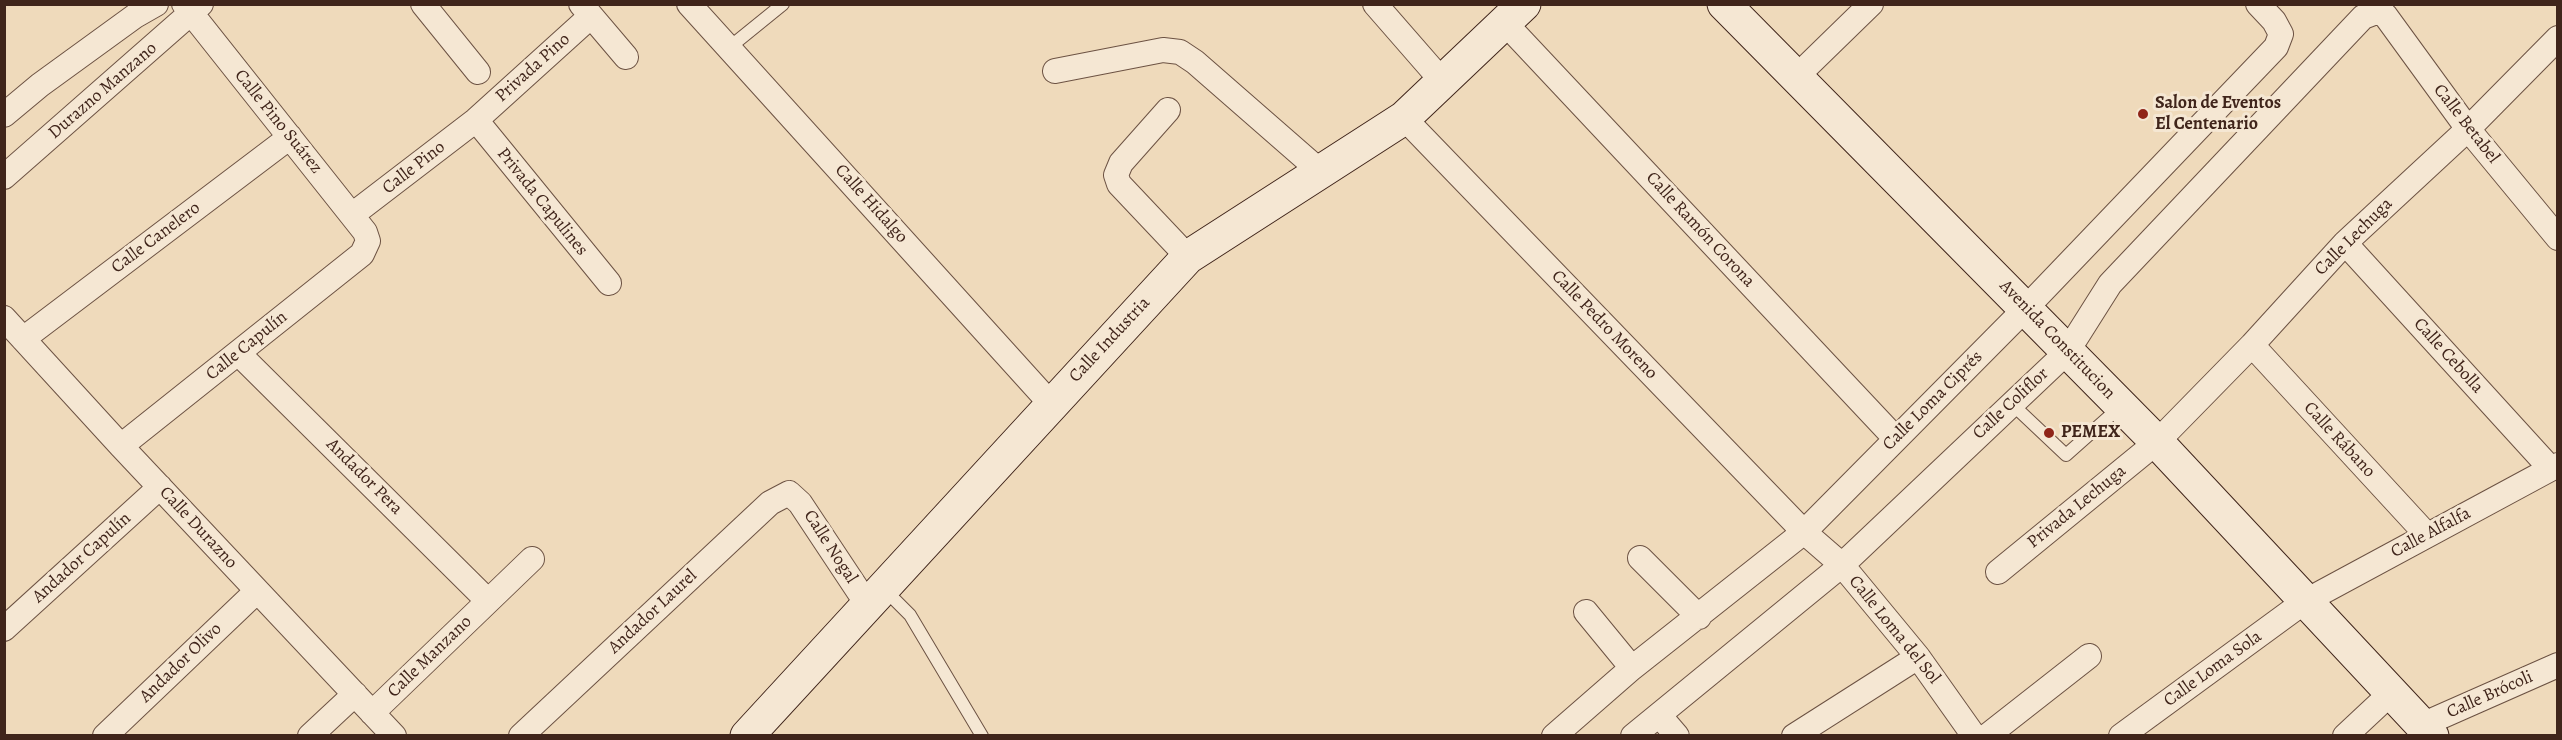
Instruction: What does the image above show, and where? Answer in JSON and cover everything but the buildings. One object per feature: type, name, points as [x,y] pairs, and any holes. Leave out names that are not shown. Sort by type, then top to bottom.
[{"type":"street","points":[[4,115],[40,85],[135,16],[156,4]]},
{"type":"street","points":[[423,4],[478,72]]},
{"type":"street","name":"Calle Hidalgo","points":[[689,4],[1051,404]]},
{"type":"street","points":[[1375,4],[1443,81]]},
{"type":"street","name":"Avenida Constitucion","points":[[1724,4],[2157,442],[2304,602],[2427,730]]},
{"type":"street","points":[[1796,77],[1871,4]]},
{"type":"street","name":"Calle Loma Ciprés","points":[[1554,735],[1632,668],[1804,532],[2026,308],[2276,47],[2281,34],[2274,21],[2258,4]]},
{"type":"street","name":"Calle Pino Suárez","points":[[192,8],[365,232],[368,242]]},
{"type":"street","name":"Durazno Manzano","points":[[4,177],[192,8]]},
{"type":"street","points":[[586,10],[626,57]]},
{"type":"street","name":"Privada Pino","points":[[476,120],[586,10]]},
{"type":"street","name":"Calle Betabel","points":[[2376,12],[2385,15],[2468,129],[2558,238]]},
{"type":"street","name":"Calle Coliflor","points":[[1633,735],[1842,565],[2067,352],[2110,284],[2363,17],[2376,12]]},
{"type":"street","name":"Calle Industria","points":[[747,735],[1188,257],[1404,118],[1515,14]]},
{"type":"street","name":"Calle Ramón Corona","points":[[1515,14],[1895,438]]},
{"type":"street","name":"Calle Lechuga","points":[[2157,442],[2252,345],[2345,243],[2468,129],[2556,42]]},
{"type":"street","points":[[1054,71],[1163,50],[1180,52],[1195,62],[1321,172]]},
{"type":"street","points":[[1168,110],[1121,163],[1116,175],[1119,184],[1188,257]]},
{"type":"street","name":"Calle Pedro Moreno","points":[[1404,118],[1804,532]]},
{"type":"street","name":"Calle Pino","points":[[352,215],[476,120]]},
{"type":"street","name":"Privada Capulines","points":[[476,120],[609,283]]},
{"type":"street","name":"Calle Canelero","points":[[22,339],[290,137]]},
{"type":"street","name":"Calle Capulín","points":[[121,446],[362,254],[368,242]]},
{"type":"street","name":"Calle Cebolla","points":[[2345,243],[2554,467]]},
{"type":"street","name":"Calle Durazno","points":[[4,318],[393,735]]},
{"type":"street","name":"Calle Rábano","points":[[2252,345],[2427,535]]},
{"type":"street","name":"Andador Pera","points":[[239,354],[488,601]]},
{"type":"street","name":"Privada Lechuga","points":[[1998,572],[2157,442]]},
{"type":"street","name":"Calle Alfalfa","points":[[2304,602],[2554,467]]},
{"type":"street","name":"Andador Capulín","points":[[4,629],[160,487]]},
{"type":"street","name":"Calle Nogal","points":[[789,493],[800,503],[875,596]]},
{"type":"street","name":"Andador Laurel","points":[[521,735],[770,503],[789,493]]},
{"type":"street","name":"Calle Loma del Sol","points":[[1804,532],[1842,565],[1918,657],[1974,735]]},
{"type":"street","points":[[1640,558],[1699,617]]},
{"type":"street","name":"Calle Manzano","points":[[372,713],[532,559]]},
{"type":"street","name":"Andador Olivo","points":[[105,735],[257,591]]},
{"type":"street","name":"Calle Loma Sola","points":[[2121,735],[2304,602]]},
{"type":"street","points":[[1586,612],[1632,668]]},
{"type":"street","points":[[1987,735],[2090,656]]},
{"type":"street","points":[[1794,735],[1918,657]]},
{"type":"street","name":"Calle Brócoli","points":[[2427,730],[2558,665]]},
{"type":"street","points":[[2345,735],[2391,693]]},
{"type":"street","points":[[310,735],[355,694]]},
{"type":"street","points":[[1659,715],[1677,735]]},
{"type":"lane","points":[[730,47],[783,4]]},
{"type":"lane","points":[[2012,404],[2066,455],[2121,406]]},
{"type":"lane","points":[[875,596],[910,615],[982,735]]},
{"type":"place","name":"Salon de Eventos El Centenario","points":[[2143,114]]},
{"type":"place","name":"PEMEX","points":[[2049,433]]}]
